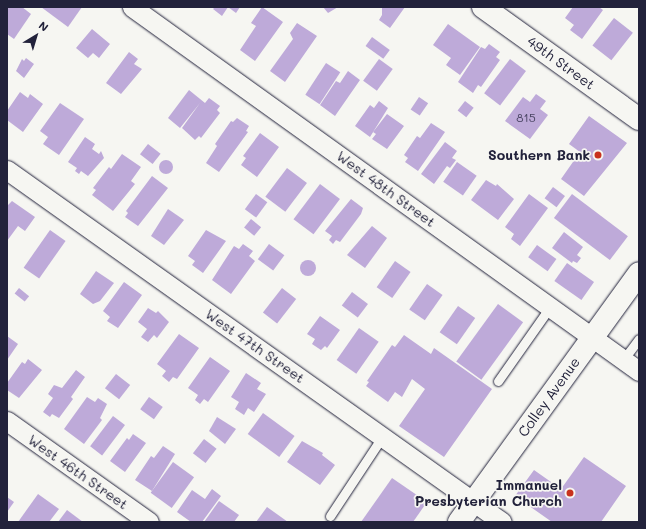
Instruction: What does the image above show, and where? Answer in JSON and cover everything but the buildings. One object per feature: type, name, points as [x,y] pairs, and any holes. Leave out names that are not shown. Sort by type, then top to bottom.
[{"type":"main road","name":"49th Street","points":[[483,7],[639,118]]},
{"type":"main road","name":"Colley Avenue","points":[[459,522],[639,273]]},
{"type":"street","name":"West 48th Street","points":[[132,7],[639,371]]},
{"type":"street","name":"West 47th Street","points":[[7,170],[502,522]]},
{"type":"street","name":"West 46th Street","points":[[7,421],[149,522]]},
{"type":"lane","points":[[498,381],[550,307]]},
{"type":"lane","points":[[623,360],[639,338]]},
{"type":"lane","points":[[330,516],[382,437]]},
{"type":"place","name":"Southern Bank","points":[[598,155]]},
{"type":"place","name":"Immanuel Presbyterian Church","points":[[570,493]]}]
